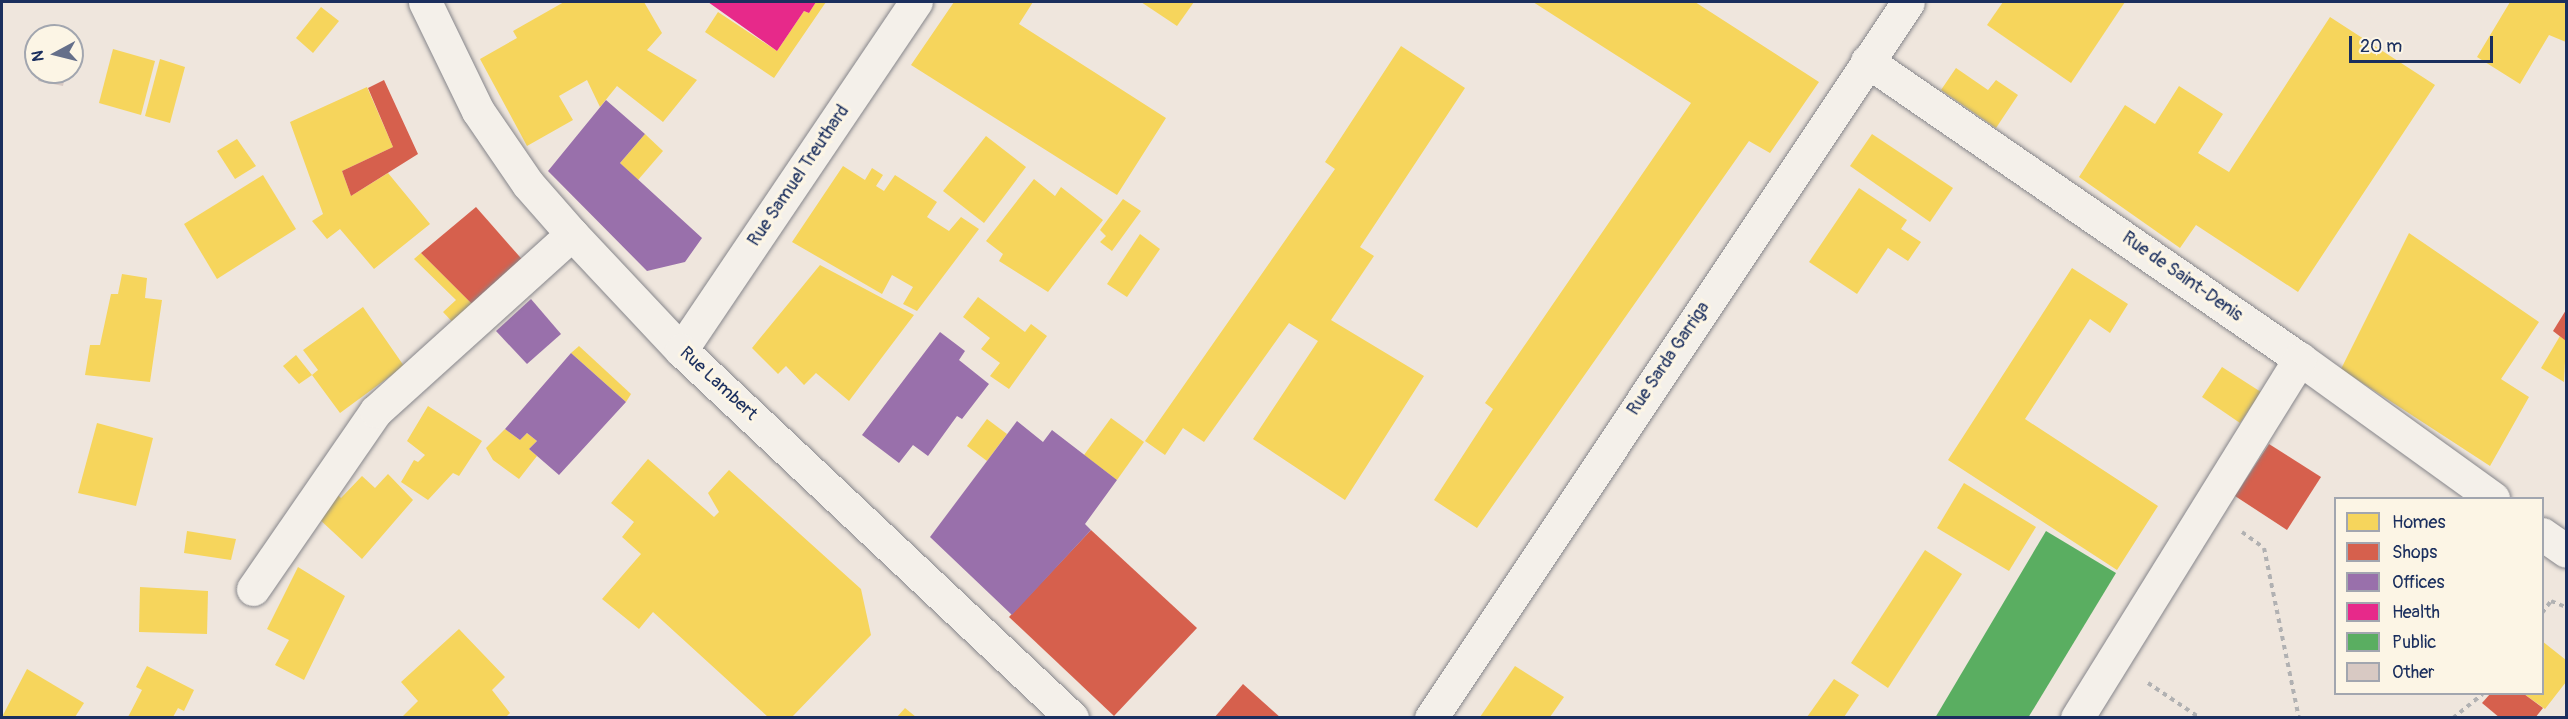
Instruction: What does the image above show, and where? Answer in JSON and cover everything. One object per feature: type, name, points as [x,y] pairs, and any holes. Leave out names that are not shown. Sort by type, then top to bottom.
[{"type":"street","name":"Rue Lambert","points":[[425,2],[478,111],[528,183],[572,234],[681,350],[1072,717]]},
{"type":"street","name":"Rue Samuel Treuthard","points":[[681,350],[916,2]]},
{"type":"street","name":"Rue Sarda Garriga","points":[[1431,717],[1908,2]]},
{"type":"street","name":"Rue de Saint-Denis","points":[[1867,61],[2300,358],[2492,497]]},
{"type":"street","points":[[253,589],[376,411],[572,234]]},
{"type":"street","points":[[2076,717],[2300,358]]},
{"type":"street","points":[[2544,535],[2566,551]]},
{"type":"path","points":[[2208,507],[2264,548],[2299,717]]},
{"type":"path","points":[[2544,610],[2551,601],[2566,608]]},
{"type":"path","points":[[2113,659],[2200,717]]},
{"type":"path","points":[[2453,717],[2480,695]]},
{"type":"building: Homes","points":[[564,2],[644,2],[662,33],[647,50],[697,80],[663,122],[617,86],[600,107],[587,80],[559,96],[573,120],[527,146],[480,59],[517,38],[513,31]]},
{"type":"building: Homes","points":[[816,2],[826,2],[774,78],[705,32],[718,12],[777,51],[804,11],[809,13]]},
{"type":"building: Homes","points":[[954,2],[1033,2],[1019,24],[1166,118],[1117,195],[911,65]]},
{"type":"building: Homes","points":[[1141,2],[1194,2],[1177,26]]},
{"type":"building: Homes","points":[[1533,2],[1695,2],[1819,82],[1770,153],[1749,141],[1477,528],[1434,500],[1493,409],[1485,403],[1691,103]]},
{"type":"building: Homes","points":[[2003,2],[2125,2],[2071,83],[1987,25]]},
{"type":"building: Homes","points":[[2510,2],[2566,2],[2566,42],[2549,35],[2520,84],[2477,57]]},
{"type":"building: Homes","points":[[321,7],[339,21],[313,53],[296,38]]},
{"type":"building: Homes","points":[[2330,17],[2435,85],[2298,292],[2196,225],[2180,248],[2079,177],[2125,105],[2155,124],[2179,86],[2223,114],[2198,153],[2229,172]]},
{"type":"building: Homes","points":[[1401,46],[1465,88],[1360,247],[1374,256],[1331,320],[1424,376],[1345,500],[1253,439],[1318,341],[1289,323],[1204,442],[1183,428],[1165,455],[1145,441],[1335,169],[1325,162]]},
{"type":"building: Homes","points":[[113,49],[155,61],[141,115],[99,103]]},
{"type":"building: Homes","points":[[160,59],[185,67],[170,123],[145,116]]},
{"type":"building: Homes","points":[[1956,68],[1988,90],[1996,80],[2018,95],[1996,128],[1941,90]]},
{"type":"building: Homes","points":[[367,87],[393,147],[342,171],[351,196],[388,173],[430,224],[374,269],[340,229],[327,239],[312,221],[323,214],[290,122]]},
{"type":"building: Homes","points":[[645,134],[663,151],[638,180],[620,163]]},
{"type":"building: Homes","points":[[1872,134],[1953,188],[1930,222],[1850,166]]},
{"type":"building: Homes","points":[[986,136],[1026,167],[984,223],[943,191]]},
{"type":"building: Homes","points":[[237,139],[256,166],[235,179],[217,151]]},
{"type":"building: Homes","points":[[843,166],[865,180],[872,168],[883,175],[876,186],[884,191],[895,175],[937,202],[927,217],[949,231],[961,217],[979,229],[917,311],[903,304],[913,287],[892,275],[882,294],[792,242]]},
{"type":"building: Homes","points":[[263,175],[296,229],[217,279],[184,224]]},
{"type":"building: Homes","points":[[1034,179],[1055,196],[1061,187],[1103,220],[1048,292],[999,261],[1003,254],[986,241]]},
{"type":"building: Homes","points":[[1859,188],[1907,220],[1901,229],[1921,242],[1908,261],[1888,248],[1857,294],[1809,262]]},
{"type":"building: Homes","points":[[1123,199],[1141,211],[1112,251],[1100,242],[1106,236],[1100,230]]},
{"type":"building: Homes","points":[[2409,233],[2539,322],[2501,379],[2529,397],[2490,466],[2341,369]]},
{"type":"building: Homes","points":[[1140,234],[1160,249],[1127,297],[1107,284]]},
{"type":"building: Homes","points":[[421,253],[480,312],[461,331],[443,312],[456,300],[414,259]]},
{"type":"building: Homes","points":[[820,265],[914,315],[849,401],[816,373],[804,385],[786,366],[778,374],[752,348]]},
{"type":"building: Homes","points":[[2072,268],[2128,304],[2110,333],[2090,319],[2025,419],[2158,506],[2117,570],[1948,460]]},
{"type":"building: Homes","points":[[122,274],[147,278],[145,298],[162,300],[150,382],[85,375],[90,345],[100,345],[111,294],[118,294]]},
{"type":"building: Homes","points":[[978,297],[1025,332],[1031,324],[1047,336],[1009,389],[990,376],[1000,363],[981,349],[990,338],[963,317]]},
{"type":"building: Homes","points":[[363,307],[404,366],[340,413],[312,375],[318,370],[303,350]]},
{"type":"building: Homes","points":[[2560,336],[2566,341],[2564,382],[2541,368]]},
{"type":"building: Homes","points":[[579,346],[631,394],[626,402],[571,353]]},
{"type":"building: Homes","points":[[296,355],[312,375],[299,384],[283,366]]},
{"type":"building: Homes","points":[[2222,367],[2261,392],[2240,423],[2202,397]]},
{"type":"building: Homes","points":[[428,406],[482,441],[459,476],[453,473],[428,500],[401,482],[414,460],[418,462],[425,455],[407,441]]},
{"type":"building: Homes","points":[[1111,418],[1144,442],[1117,480],[1084,455]]},
{"type":"building: Homes","points":[[987,419],[1007,434],[987,461],[967,446]]},
{"type":"building: Homes","points":[[97,423],[153,438],[136,506],[78,493]]},
{"type":"building: Homes","points":[[505,429],[520,440],[527,433],[537,441],[529,449],[537,456],[519,479],[493,460],[486,448]]},
{"type":"building: Homes","points":[[648,459],[714,517],[719,512],[708,493],[729,470],[861,589],[871,635],[792,717],[768,717],[653,612],[639,629],[602,599],[641,554],[622,537],[634,522],[611,503]]},
{"type":"building: Homes","points":[[388,474],[413,500],[362,559],[317,517],[336,493],[341,498],[362,476],[375,488]]},
{"type":"building: Homes","points":[[1964,483],[2036,527],[2009,571],[1937,528]]},
{"type":"building: Homes","points":[[187,531],[236,539],[231,560],[184,553]]},
{"type":"building: Homes","points":[[1925,550],[1962,574],[1888,688],[1851,663]]},
{"type":"building: Homes","points":[[298,567],[345,596],[304,680],[275,665],[289,640],[267,629]]},
{"type":"building: Homes","points":[[140,587],[208,591],[207,634],[139,632]]},
{"type":"building: Homes","points":[[459,629],[505,677],[492,690],[510,713],[506,717],[402,717],[418,701],[401,682]]},
{"type":"building: Homes","points":[[2544,643],[2566,660],[2566,682],[2545,709],[2525,695],[2544,695]]},
{"type":"building: Homes","points":[[147,666],[194,690],[184,711],[178,708],[173,717],[128,717],[142,690],[136,687]]},
{"type":"building: Homes","points":[[1515,666],[1564,697],[1550,717],[1480,717]]},
{"type":"building: Homes","points":[[27,669],[84,703],[75,717],[2,717]]},
{"type":"building: Homes","points":[[1834,679],[1859,695],[1844,717],[1807,717]]},
{"type":"building: Homes","points":[[905,708],[916,717],[897,717]]},
{"type":"building: Shops","points":[[384,80],[418,154],[351,196],[342,171],[393,147],[368,88]]},
{"type":"building: Shops","points":[[476,207],[527,265],[480,312],[421,253]]},
{"type":"building: Shops","points":[[2566,310],[2566,341],[2553,331]]},
{"type":"building: Shops","points":[[2269,444],[2321,477],[2287,530],[2235,496]]},
{"type":"building: Shops","points":[[1091,530],[1197,628],[1114,716],[1009,617]]},
{"type":"building: Shops","points":[[1243,684],[1281,718],[1214,718]]},
{"type":"building: Shops","points":[[2489,695],[2525,695],[2543,708],[2535,718],[2500,718],[2482,703]]},
{"type":"building: Offices","points":[[606,100],[645,134],[620,163],[702,238],[685,262],[647,271],[548,171]]},
{"type":"building: Offices","points":[[531,299],[561,334],[527,364],[496,331]]},
{"type":"building: Offices","points":[[940,332],[965,351],[959,360],[989,384],[962,419],[957,416],[928,456],[913,445],[899,463],[862,435]]},
{"type":"building: Offices","points":[[571,353],[626,402],[559,475],[529,449],[537,441],[527,433],[520,440],[505,429]]},
{"type":"building: Offices","points":[[1017,421],[1043,442],[1052,430],[1117,480],[1085,524],[1091,530],[1012,615],[930,537]]},
{"type":"building: Health","points":[[708,2],[816,2],[809,13],[804,11],[777,51]]},
{"type":"building: Public","points":[[2046,531],[2116,573],[2028,718],[1935,718]]}]
